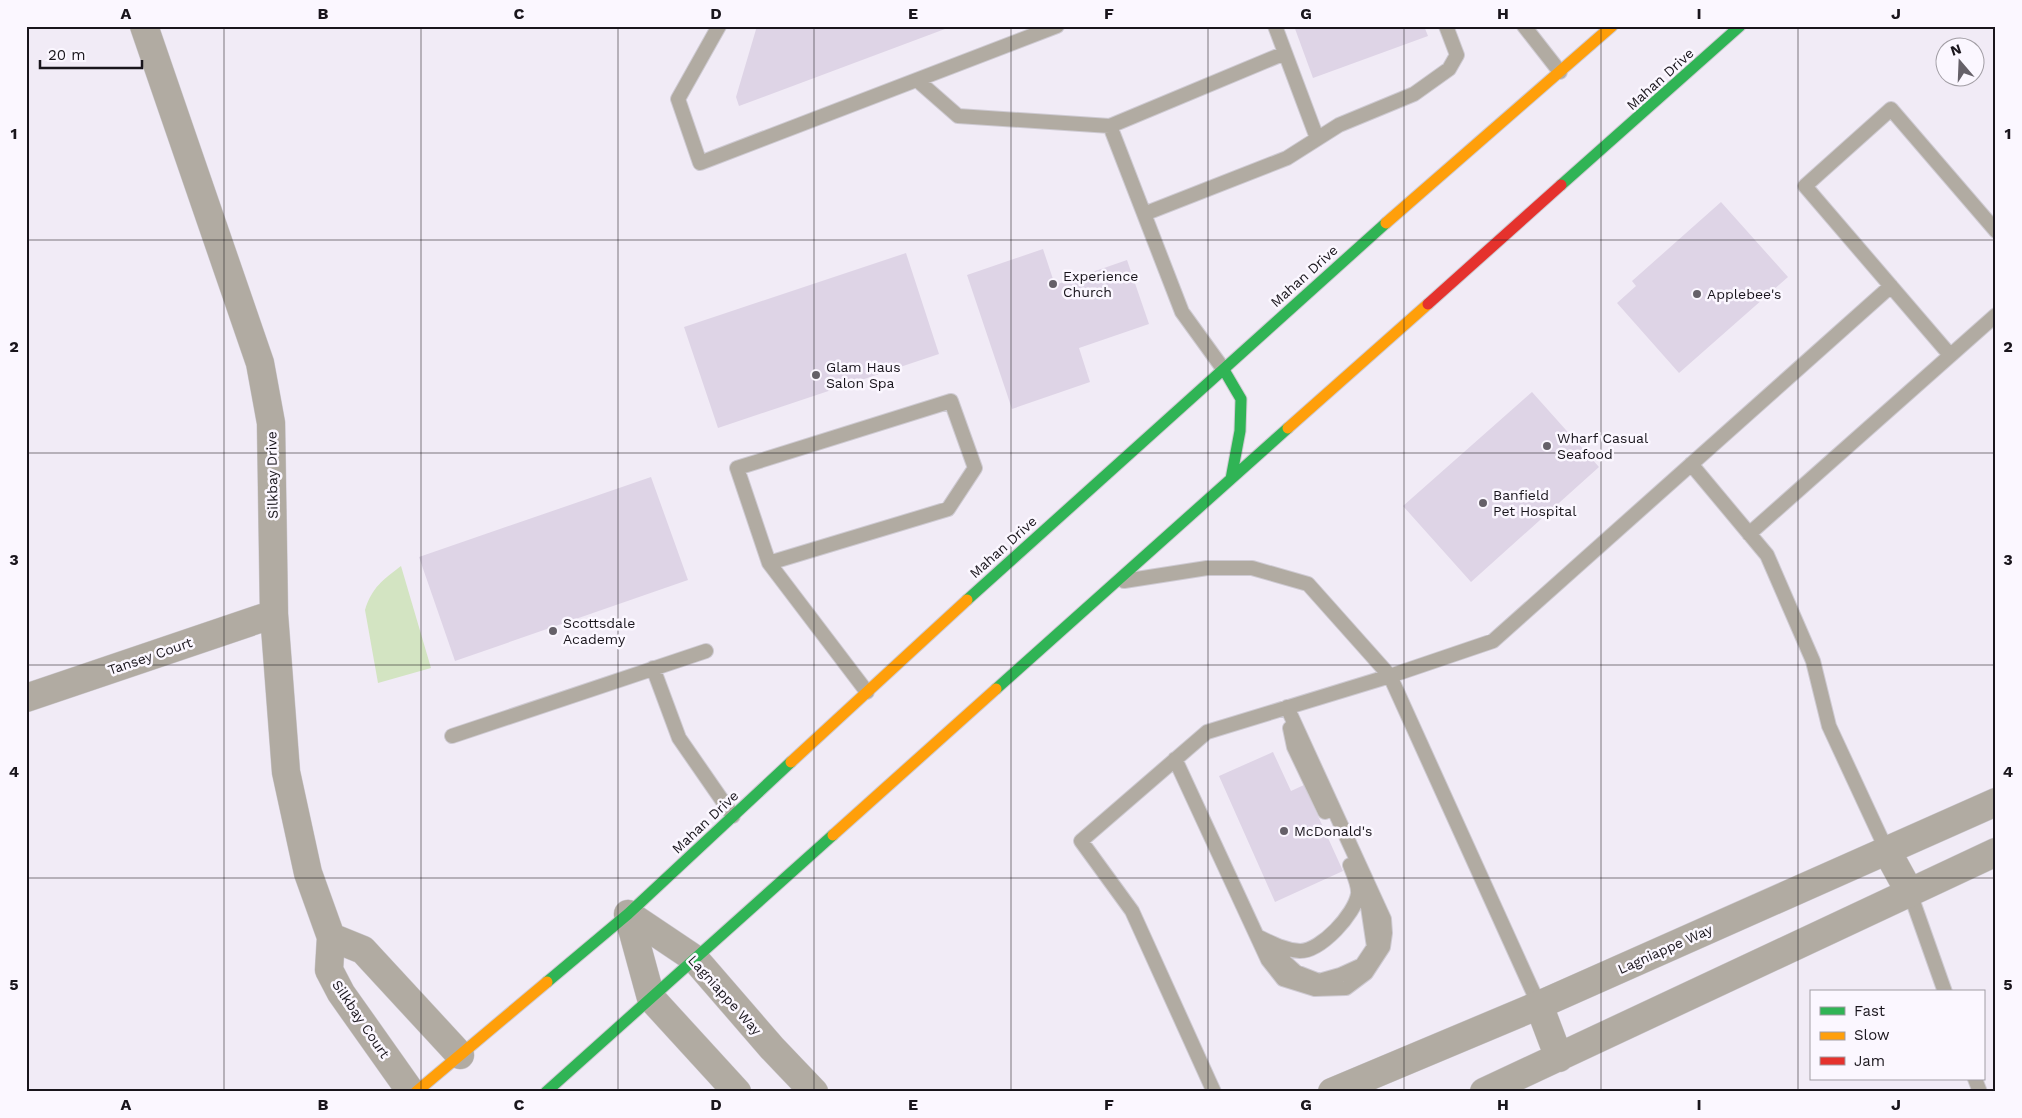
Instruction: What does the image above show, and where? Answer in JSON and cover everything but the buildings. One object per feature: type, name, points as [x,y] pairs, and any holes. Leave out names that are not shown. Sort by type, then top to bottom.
[{"type":"main road","name":"Mahan Drive","points":[[416,1092],[628,914],[988,580],[1224,370],[1316,285],[1612,26]]},
{"type":"main road","name":"Mahan Drive","points":[[546,1092],[1740,26]]},
{"type":"main road","points":[[1224,370],[1241,399],[1240,430],[1231,479]]},
{"type":"street","name":"Silkbay Drive","points":[[144,26],[260,363],[271,424],[274,614],[286,772],[308,874],[330,937]]},
{"type":"street","name":"Tansey Court","points":[[26,698],[274,614]]},
{"type":"street","name":"Lagniappe Way","points":[[1332,1092],[1539,1005],[1996,802]]},
{"type":"street","points":[[1887,851],[1910,893]]},
{"type":"street","points":[[1484,1092],[1996,852]]},
{"type":"street","name":"Lagniappe Way","points":[[628,914],[695,959],[772,1048],[814,1092]]},
{"type":"street","points":[[628,914],[651,998],[737,1092]]},
{"type":"street","points":[[330,937],[363,950],[460,1055]]},
{"type":"street","name":"Silkbay Court","points":[[330,937],[329,970],[340,993],[411,1092]]},
{"type":"street","points":[[1539,1005],[1559,1058]]},
{"type":"lane","points":[[720,26],[678,99],[700,162],[1057,26]]},
{"type":"lane","points":[[1275,26],[1317,138]]},
{"type":"lane","points":[[1144,214],[1286,158],[1339,125],[1414,94],[1449,69],[1457,55],[1446,26]]},
{"type":"lane","points":[[1524,26],[1560,72]]},
{"type":"lane","points":[[917,80],[958,116],[1110,126],[1285,53]]},
{"type":"lane","points":[[1950,355],[1805,186],[1891,109],[1996,231]]},
{"type":"lane","points":[[1110,126],[1182,312],[1224,370]]},
{"type":"lane","points":[[1214,1092],[1132,911],[1081,841],[1207,732],[1390,676],[1493,641],[1891,286]]},
{"type":"lane","points":[[1749,534],[1996,315]]},
{"type":"lane","points":[[770,563],[948,509],[975,468],[951,401],[737,468],[770,563],[867,692]]},
{"type":"lane","points":[[1691,464],[1767,555],[1813,662],[1829,726],[1887,851]]},
{"type":"lane","points":[[1116,582],[1207,568],[1252,568],[1308,584],[1390,676],[1539,1005]]},
{"type":"lane","points":[[452,736],[706,650]]},
{"type":"lane","points":[[653,668],[679,738],[733,816]]},
{"type":"lane","points":[[1257,936],[1296,972],[1319,981],[1340,975],[1362,965],[1374,947],[1368,907],[1294,747],[1287,707]]},
{"type":"lane","points":[[1176,759],[1268,960],[1283,979],[1315,989],[1346,988],[1366,973],[1383,947],[1384,919],[1287,707]]},
{"type":"lane","points":[[1257,936],[1277,946],[1302,951],[1322,943],[1346,920],[1358,894],[1356,878]]},
{"type":"lane","points":[[1910,893],[1944,990]]},
{"type":"lane","points":[[1975,1080],[1980,1092]]},
{"type":"green space","points":[[401,566],[431,668],[378,683],[365,610],[375,590]]},
{"type":"traffic: fast","points":[[1561,185],[1740,26]]},
{"type":"traffic: fast","points":[[967,600],[1386,223]]},
{"type":"traffic: fast","points":[[1224,370],[1241,399],[1240,431],[1231,479]]},
{"type":"traffic: fast","points":[[996,689],[1288,428]]},
{"type":"traffic: fast","points":[[547,982],[628,914],[791,762]]},
{"type":"traffic: fast","points":[[546,1092],[833,835]]},
{"type":"traffic: slow","points":[[1386,223],[1612,26]]},
{"type":"traffic: slow","points":[[1288,428],[1428,304]]},
{"type":"traffic: slow","points":[[791,762],[967,600]]},
{"type":"traffic: slow","points":[[833,835],[996,689]]},
{"type":"traffic: slow","points":[[416,1092],[547,982]]},
{"type":"traffic: jam","points":[[1428,304],[1561,185]]},
{"type":"place","name":"Experience Church","points":[[1053,284]]},
{"type":"place","name":"Applebee's","points":[[1697,294]]},
{"type":"place","name":"Glam Haus Salon Spa","points":[[816,375]]},
{"type":"place","name":"Wharf Casual Seafood","points":[[1547,446]]},
{"type":"place","name":"Banfield Pet Hospital","points":[[1483,503]]},
{"type":"place","name":"Scottsdale Academy","points":[[553,631]]},
{"type":"place","name":"McDonald's","points":[[1284,831]]}]
